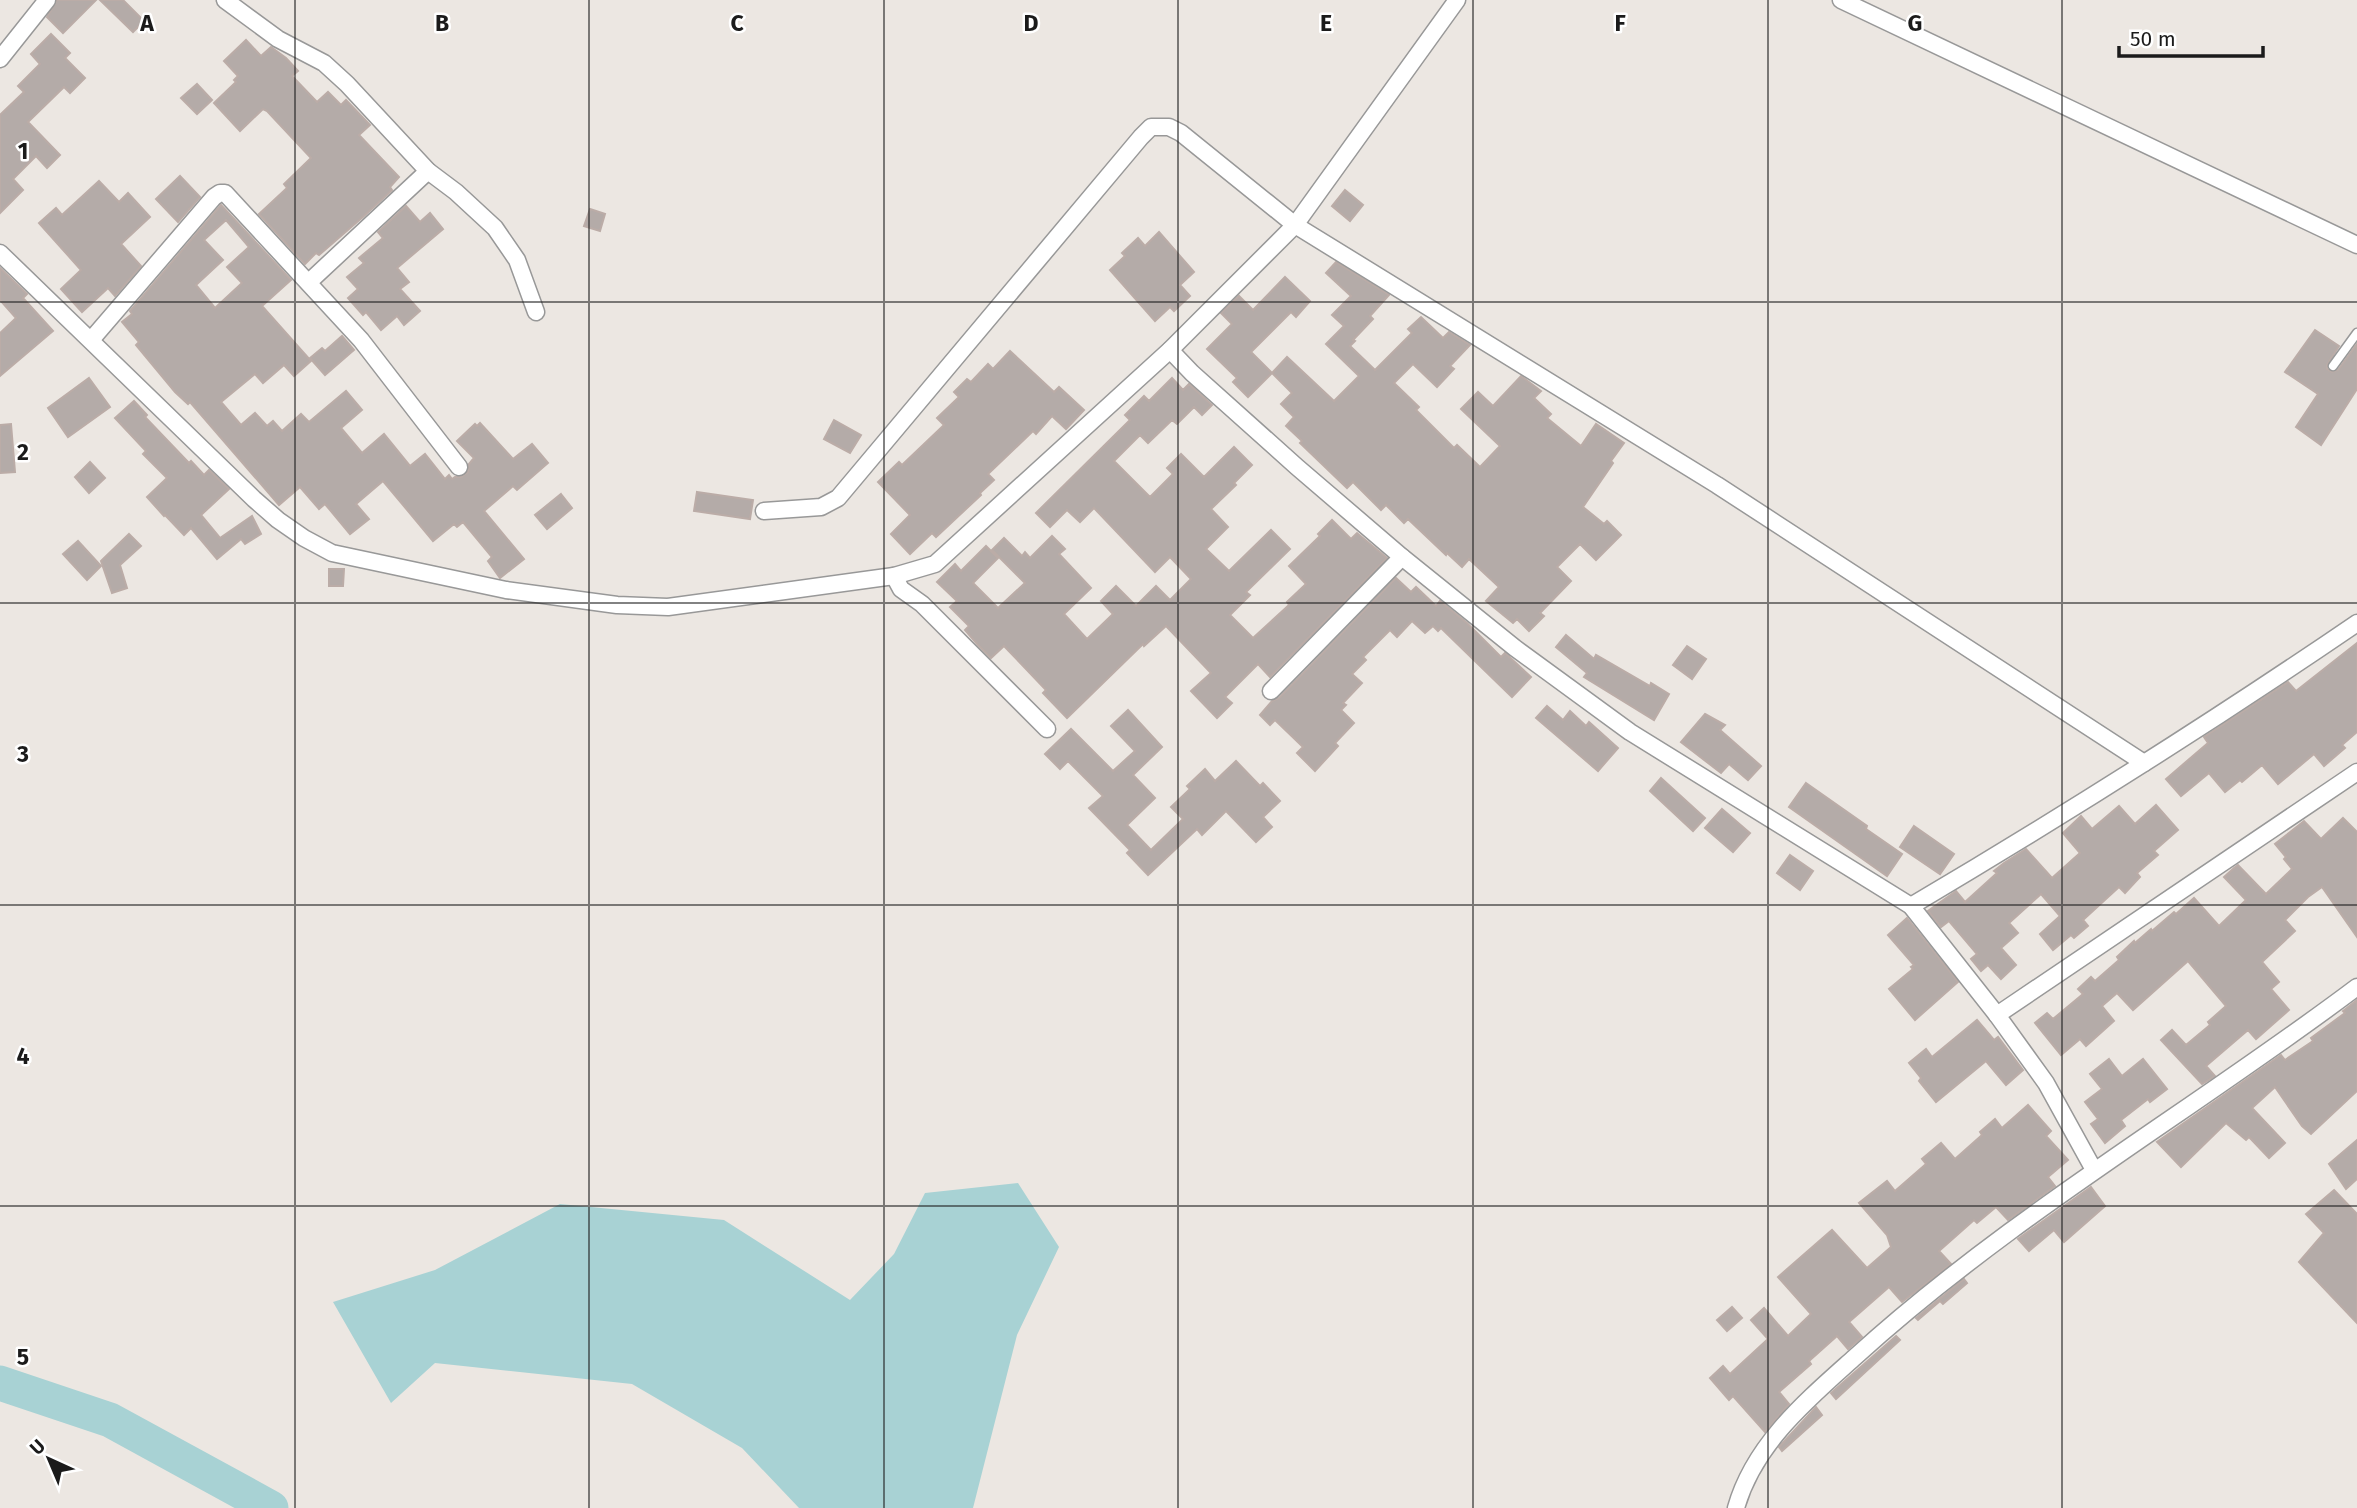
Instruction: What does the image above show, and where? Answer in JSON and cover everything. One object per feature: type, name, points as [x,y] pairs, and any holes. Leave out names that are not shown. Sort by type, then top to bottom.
[{"type":"street","points":[[0,59],[47,0]]},
{"type":"street","points":[[225,0],[278,39],[324,63],[428,171],[456,192],[495,228],[517,260],[536,312]]},
{"type":"street","points":[[0,253],[254,499],[296,532],[332,553],[506,590],[617,605],[668,607],[894,576],[935,564],[1170,351],[1297,222],[1457,0]]},
{"type":"street","points":[[1841,0],[2357,245]]},
{"type":"street","points":[[764,511],[821,507],[830,504],[846,491],[1141,137],[1151,127],[1170,127],[1181,132],[1297,222],[1717,485],[2144,763]]},
{"type":"street","points":[[309,282],[428,171]]},
{"type":"street","points":[[91,340],[214,197],[225,193],[361,340],[459,467]]},
{"type":"street","points":[[1170,351],[1287,458],[1402,557],[1515,648],[1630,732],[1911,906],[1997,1014],[2046,1083],[2094,1170]]},
{"type":"street","points":[[1271,691],[1402,557]]},
{"type":"street","points":[[894,576],[901,589],[922,604],[1047,729]]},
{"type":"street","points":[[1911,906],[2035,833],[2255,693],[2357,623]]},
{"type":"street","points":[[1997,1014],[2357,772]]},
{"type":"street","points":[[1736,1508],[1760,1453],[1828,1381],[1916,1304],[2094,1170],[2300,1030],[2357,987]]},
{"type":"lane","points":[[2333,366],[2357,333]]},
{"type":"water","points":[[1018,1183],[1059,1247],[1017,1335],[973,1508],[799,1508],[742,1448],[632,1384],[435,1363],[391,1403],[333,1302],[435,1270],[560,1204],[724,1220],[850,1300],[894,1254],[925,1193]]},
{"type":"building","points":[[57,0],[96,0],[63,33],[47,17]]},
{"type":"building","points":[[100,0],[123,0],[144,21],[133,32]]},
{"type":"building","points":[[51,34],[70,53],[65,58],[85,78],[70,93],[64,87],[28,122],[60,155],[47,168],[36,156],[13,179],[23,190],[0,213],[0,115],[24,92],[18,86],[40,64],[31,54]]},
{"type":"building","points":[[246,40],[261,56],[271,47],[286,58],[298,71],[292,76],[317,102],[328,92],[341,105],[346,100],[370,125],[359,135],[399,177],[390,187],[392,190],[364,216],[305,264],[259,214],[287,188],[284,184],[311,158],[267,111],[263,109],[240,131],[214,103],[236,82],[234,80],[238,76],[224,61]]},
{"type":"building","points":[[197,84],[212,100],[197,114],[181,98]]},
{"type":"building","points":[[180,176],[200,197],[178,222],[156,199]]},
{"type":"building","points":[[99,181],[119,202],[128,193],[150,217],[121,244],[141,266],[115,296],[108,288],[82,312],[61,289],[81,270],[39,223],[56,208],[62,215]]},
{"type":"building","points":[[1345,190],[1363,205],[1350,221],[1332,206]]},
{"type":"building","points":[[221,205],[291,280],[262,306],[311,361],[294,376],[284,365],[263,383],[255,374],[221,402],[241,425],[255,413],[267,426],[273,421],[282,431],[301,414],[309,422],[346,391],[362,410],[341,428],[362,453],[384,434],[410,466],[425,454],[445,479],[449,475],[452,479],[461,477],[468,472],[469,464],[474,458],[457,441],[475,424],[477,426],[480,423],[513,459],[532,444],[548,463],[517,490],[513,486],[484,511],[524,559],[500,578],[488,561],[492,557],[463,522],[457,527],[454,524],[433,541],[383,481],[356,504],[369,519],[350,534],[325,504],[319,509],[300,487],[279,505],[190,402],[188,404],[175,392],[136,345],[139,342],[122,322],[132,314],[130,311]],"holes":[[[226,220],[249,247],[227,267],[242,283],[215,308],[196,285],[223,260],[204,240]]]},
{"type":"building","points":[[406,206],[420,222],[430,213],[443,229],[397,268],[409,282],[400,289],[420,311],[404,325],[397,316],[381,330],[366,312],[363,315],[348,298],[358,289],[347,277],[364,263],[359,258],[383,238],[378,232]]},
{"type":"building","points":[[590,209],[605,214],[600,231],[584,226]]},
{"type":"building","points":[[1159,232],[1194,272],[1180,285],[1190,296],[1174,311],[1170,307],[1155,321],[1110,270],[1125,256],[1122,253],[1138,238],[1145,246]]},
{"type":"building","points":[[1336,262],[1389,295],[1370,316],[1373,319],[1350,346],[1375,370],[1412,333],[1408,329],[1421,317],[1443,338],[1449,332],[1470,345],[1450,366],[1454,369],[1437,387],[1413,364],[1394,383],[1419,407],[1416,410],[1454,448],[1457,445],[1480,467],[1500,446],[1461,409],[1478,392],[1493,406],[1521,376],[1541,391],[1534,398],[1551,414],[1547,418],[1581,446],[1596,424],[1624,443],[1583,507],[1604,524],[1607,521],[1621,535],[1596,560],[1580,544],[1557,567],[1571,581],[1540,613],[1544,616],[1529,631],[1517,619],[1513,623],[1486,601],[1499,587],[1469,559],[1462,567],[1408,519],[1404,523],[1386,505],[1381,510],[1353,482],[1347,488],[1286,426],[1294,417],[1281,404],[1292,393],[1272,373],[1287,357],[1334,401],[1359,376],[1326,344],[1344,326],[1332,315],[1351,296],[1326,273]]},
{"type":"building","points":[[0,268],[27,294],[23,298],[53,331],[0,376],[0,333],[16,318],[0,300]]},
{"type":"building","points":[[1285,277],[1310,301],[1296,317],[1291,312],[1251,352],[1272,373],[1248,397],[1233,382],[1237,378],[1207,349],[1232,324],[1221,313],[1239,296],[1253,310]]},
{"type":"building","points":[[2315,330],[2339,346],[2327,365],[2327,369],[2332,372],[2338,370],[2357,344],[2357,389],[2321,445],[2296,427],[2318,394],[2285,372]]},
{"type":"building","points":[[342,336],[354,350],[325,375],[310,358],[322,348],[325,351]]},
{"type":"building","points":[[1010,351],[1054,392],[1059,387],[1084,410],[1066,429],[1052,416],[1036,434],[1033,431],[988,474],[994,480],[981,495],[936,537],[932,533],[910,554],[891,534],[910,515],[878,482],[899,462],[902,465],[944,425],[937,418],[959,397],[954,392],[967,379],[971,382],[988,364],[993,369]]},
{"type":"building","points":[[89,378],[110,407],[68,437],[48,408]]},
{"type":"building","points":[[1172,378],[1183,390],[1189,384],[1212,405],[1202,415],[1194,407],[1177,424],[1172,420],[1148,443],[1140,435],[1114,461],[1150,497],[1173,474],[1167,468],[1181,454],[1204,477],[1234,447],[1252,465],[1211,509],[1228,527],[1206,549],[1229,571],[1271,530],[1290,549],[1246,592],[1250,595],[1230,615],[1253,638],[1289,605],[1287,602],[1306,584],[1289,566],[1320,536],[1318,534],[1332,520],[1351,539],[1357,533],[1387,558],[1270,677],[1258,664],[1225,697],[1232,703],[1217,718],[1191,691],[1211,673],[1166,626],[1144,646],[1143,644],[1067,718],[1043,693],[1046,690],[1004,646],[991,658],[978,645],[965,630],[969,626],[950,607],[957,601],[937,582],[955,564],[961,571],[986,546],[998,558],[973,583],[998,608],[1025,583],[992,550],[1004,538],[1022,556],[1025,552],[1030,558],[1052,536],[1065,549],[1059,554],[1091,588],[1064,614],[1087,639],[1113,614],[1101,601],[1116,586],[1136,606],[1156,586],[1170,600],[1191,579],[1170,557],[1155,572],[1094,508],[1080,522],[1067,510],[1050,527],[1036,513],[1130,420],[1125,415],[1144,396],[1149,401]]},
{"type":"building","points":[[134,401],[147,415],[145,417],[189,463],[191,461],[204,475],[209,470],[229,489],[201,515],[220,538],[252,516],[261,534],[245,544],[241,539],[217,559],[191,528],[184,535],[164,516],[147,497],[167,478],[143,454],[146,451],[115,418]]},
{"type":"building","points":[[834,420],[861,435],[850,453],[824,439]]},
{"type":"building","points":[[11,424],[15,472],[0,473],[0,425]]},
{"type":"building","points":[[90,462],[105,478],[89,493],[75,477]]},
{"type":"building","points":[[697,492],[753,500],[750,519],[694,511]]},
{"type":"building","points":[[561,494],[572,508],[547,529],[535,515]]},
{"type":"building","points":[[129,534],[141,546],[120,565],[127,588],[112,593],[101,561]]},
{"type":"building","points":[[78,541],[101,566],[87,580],[63,554]]},
{"type":"building","points":[[329,569],[344,569],[343,586],[329,586]]},
{"type":"building","points":[[1396,578],[1411,592],[1416,587],[1436,606],[1440,601],[1501,657],[1505,653],[1531,677],[1512,697],[1441,628],[1438,631],[1433,626],[1425,633],[1412,621],[1397,637],[1390,630],[1363,657],[1366,660],[1352,674],[1362,683],[1343,703],[1346,705],[1341,710],[1354,723],[1335,743],[1338,746],[1315,771],[1297,753],[1303,747],[1275,720],[1270,725],[1260,715]]},
{"type":"building","points":[[1566,635],[1594,659],[1596,655],[1669,694],[1654,720],[1584,677],[1587,673],[1556,647]]},
{"type":"building","points":[[2357,643],[2357,732],[2342,745],[2345,748],[2324,766],[2314,754],[2278,784],[2262,765],[2225,792],[2209,773],[2181,796],[2166,779],[2208,743],[2204,737],[2288,682],[2296,691]]},
{"type":"building","points":[[1687,646],[1706,659],[1692,679],[1673,665]]},
{"type":"building","points":[[1547,706],[1563,720],[1570,711],[1586,726],[1589,722],[1618,748],[1598,771],[1536,718]]},
{"type":"building","points":[[1128,710],[1162,747],[1133,775],[1155,798],[1127,825],[1151,850],[1183,819],[1171,807],[1190,789],[1187,786],[1205,769],[1215,781],[1236,761],[1260,786],[1263,783],[1280,801],[1263,817],[1272,827],[1256,842],[1226,811],[1202,835],[1197,829],[1148,875],[1127,853],[1130,850],[1089,808],[1103,796],[1068,761],[1060,769],[1045,754],[1071,729],[1113,771],[1135,751],[1111,726]]},
{"type":"building","points":[[1705,714],[1725,725],[1720,730],[1761,766],[1748,780],[1729,764],[1721,773],[1681,742]]},
{"type":"building","points":[[1661,778],[1705,818],[1693,831],[1650,791]]},
{"type":"building","points":[[1806,783],[1902,854],[1887,876],[1789,807]]},
{"type":"building","points":[[2156,805],[2178,830],[2154,851],[2158,855],[2137,873],[2140,877],[2125,893],[2119,887],[2083,920],[2088,926],[2074,938],[2071,935],[2053,950],[2040,934],[2060,916],[2041,894],[2009,923],[2018,933],[2001,948],[2016,965],[2001,979],[1988,965],[1981,971],[1971,959],[1977,954],[1949,921],[1941,927],[1928,911],[1956,891],[1965,902],[1997,873],[1994,871],[2026,849],[2052,878],[2080,853],[2063,833],[2081,816],[2092,829],[2119,806],[2135,824]]},
{"type":"building","points":[[1722,809],[1750,833],[1733,852],[1705,828]]},
{"type":"building","points":[[2343,818],[2357,832],[2357,937],[2322,887],[2308,897],[2285,920],[2295,931],[2262,962],[2279,982],[2271,989],[2289,1010],[2256,1039],[2248,1030],[2206,1066],[2215,1076],[2202,1084],[2161,1040],[2172,1030],[2186,1045],[2210,1025],[2208,1022],[2226,1006],[2188,961],[2133,1010],[2117,993],[2102,1006],[2114,1021],[2086,1046],[2080,1039],[2061,1055],[2035,1023],[2047,1013],[2053,1019],[2083,994],[2078,989],[2091,977],[2095,981],[2119,960],[2117,957],[2134,941],[2135,943],[2151,929],[2152,931],[2174,912],[2176,914],[2194,898],[2219,926],[2246,900],[2224,877],[2234,868],[2238,865],[2266,894],[2292,869],[2275,844],[2304,821],[2321,839]]},
{"type":"building","points":[[1914,826],[1954,854],[1940,874],[1900,847]]},
{"type":"building","points":[[1790,855],[1813,871],[1800,890],[1777,873]]},
{"type":"building","points":[[1907,918],[1958,982],[1915,1020],[1889,989],[1913,969],[1911,967],[1914,965],[1888,935]]},
{"type":"building","points":[[2357,1000],[2357,1091],[2311,1134],[2302,1126],[2275,1087],[2252,1108],[2285,1143],[2269,1158],[2249,1137],[2246,1140],[2226,1123],[2181,1167],[2157,1142],[2281,1055],[2285,1060],[2313,1041],[2311,1038],[2345,1013],[2343,1011]]},
{"type":"building","points":[[1977,1020],[1994,1040],[1998,1037],[2023,1070],[2006,1085],[1986,1061],[1936,1102],[1909,1063],[1926,1049],[1932,1057]]},
{"type":"building","points":[[2109,1059],[2122,1076],[2143,1059],[2167,1089],[2150,1102],[2148,1099],[2121,1120],[2125,1126],[2105,1143],[2091,1124],[2098,1119],[2085,1102],[2102,1089],[2090,1074]]},
{"type":"building","points":[[2028,1105],[2051,1131],[2046,1136],[2068,1160],[2048,1177],[2055,1186],[2008,1220],[1996,1207],[1977,1223],[1974,1220],[1939,1251],[1951,1264],[1902,1302],[1889,1287],[1849,1322],[1862,1337],[1848,1349],[1837,1336],[1779,1392],[1789,1404],[1765,1432],[1733,1396],[1729,1400],[1710,1378],[1723,1366],[1730,1374],[1768,1339],[1751,1320],[1764,1308],[1788,1336],[1811,1314],[1778,1277],[1832,1230],[1867,1268],[1891,1247],[1887,1235],[1859,1203],[1887,1181],[1895,1191],[1926,1164],[1922,1159],[1941,1143],[1955,1159],[1982,1135],[1980,1132],[1995,1119],[2002,1128]]},
{"type":"building","points":[[2357,1140],[2357,1179],[2346,1189],[2329,1164]]},
{"type":"building","points":[[2091,1187],[2105,1206],[2064,1242],[2054,1230],[2029,1251],[2018,1239]]},
{"type":"building","points":[[2334,1190],[2357,1214],[2357,1323],[2299,1262],[2324,1233],[2306,1214]]},
{"type":"building","points":[[1964,1279],[1967,1283],[1943,1304],[1940,1301],[1918,1320],[1916,1318]]},
{"type":"building","points":[[1732,1307],[1742,1318],[1727,1331],[1717,1320]]},
{"type":"building","points":[[1896,1336],[1900,1340],[1836,1399],[1831,1393]]},
{"type":"building","points":[[1816,1407],[1822,1415],[1782,1451],[1779,1447]]},
{"type":"waterway","points":[[0,1383],[110,1420],[271,1508]]}]
